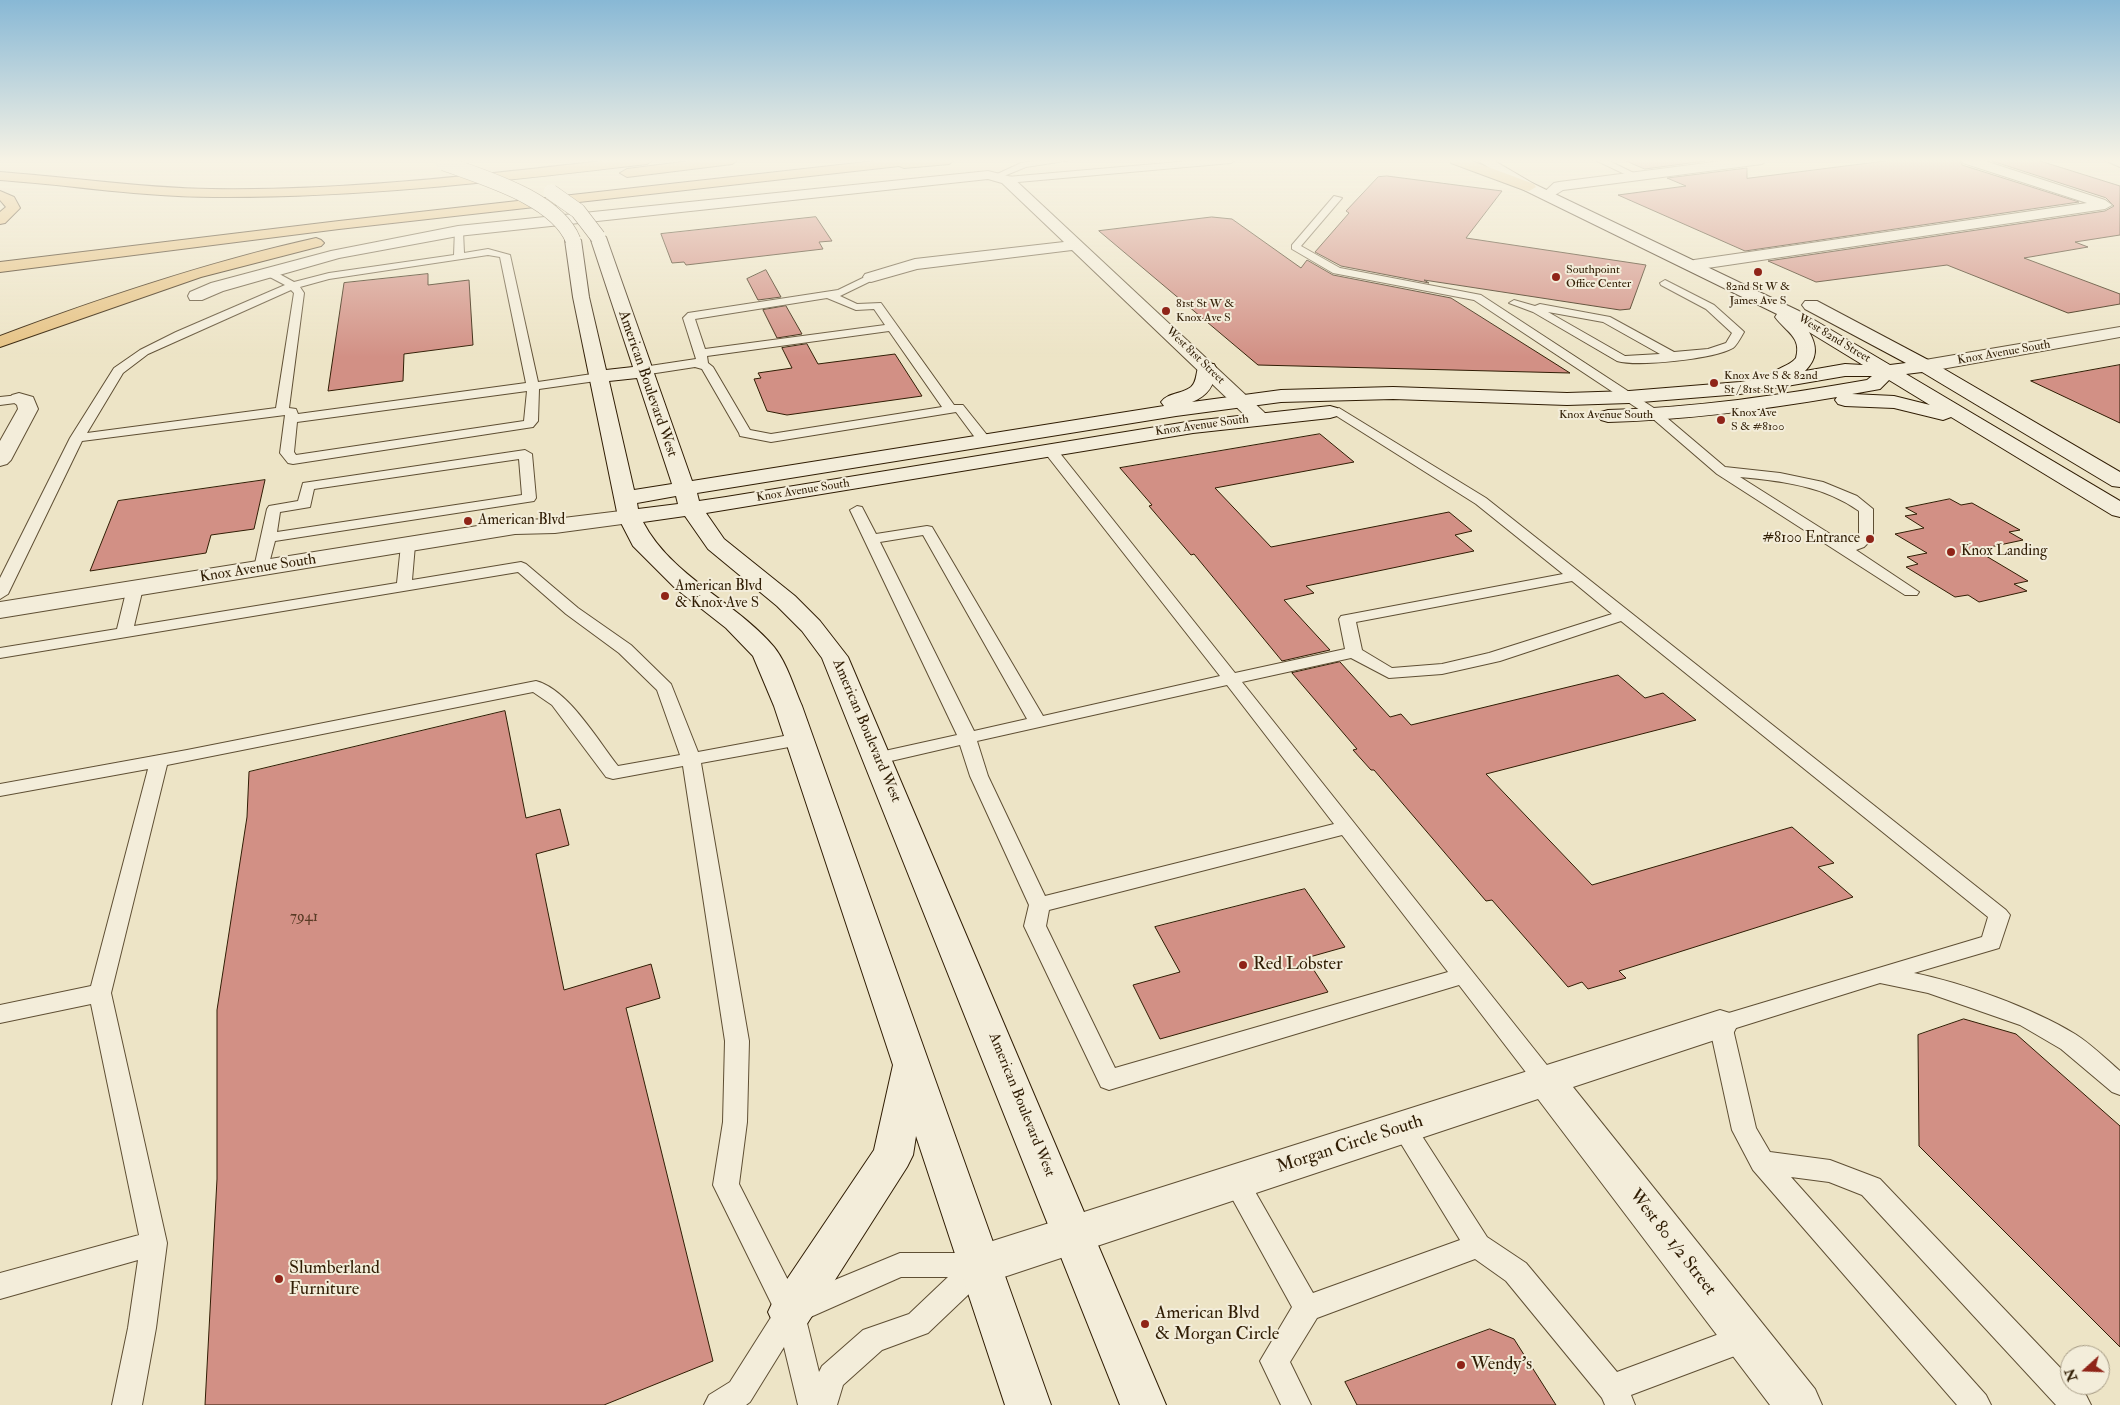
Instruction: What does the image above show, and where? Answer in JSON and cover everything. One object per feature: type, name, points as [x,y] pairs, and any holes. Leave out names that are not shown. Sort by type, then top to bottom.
[{"type":"highway","points":[[0,253],[228,226]]},
{"type":"highway","points":[[0,266],[340,226]]},
{"type":"highway","points":[[0,342],[77,313],[196,274],[268,255],[402,226]]},
{"type":"street","points":[[196,296],[268,272],[337,254],[458,231],[507,226]]},
{"type":"street","points":[[566,226],[573,240],[582,297],[627,508],[641,541],[684,583],[735,623],[765,653],[800,739],[1028,1405]]},
{"type":"street","name":"American Boulevard West","points":[[591,226],[598,237],[682,488],[692,509],[716,544],[786,601],[810,626],[835,657],[1143,1405]]},
{"type":"street","name":"West 81st Street","points":[[1055,226],[1259,418]]},
{"type":"street","name":"West 82nd Street","points":[[1630,226],[1691,253],[1744,281]]},
{"type":"street","points":[[1721,262],[1966,226]]},
{"type":"street","points":[[871,277],[916,264],[1077,245]]},
{"type":"street","name":"West 82nd Street","points":[[1691,253],[1721,262],[1744,281],[1793,315],[2120,510]]},
{"type":"street","points":[[1740,388],[1795,372],[1808,357],[1808,348],[1800,332],[1744,281]]},
{"type":"street","name":"West 82nd Street","points":[[1798,299],[1925,366],[2120,481]]},
{"type":"street","name":"Knox Avenue South","points":[[0,610],[516,527],[555,526],[627,508],[682,488],[1242,401],[1281,396],[1375,394],[1567,399],[1629,397],[1740,388],[1845,370],[1888,371],[2120,332]]},
{"type":"street","points":[[1105,421],[1194,394],[1206,381],[1207,368]]},
{"type":"street","points":[[599,377],[643,371]]},
{"type":"street","name":"Knox Avenue South","points":[[627,508],[692,509],[1050,450],[1259,418],[1339,412],[1656,416],[1769,403],[1873,385],[1888,371]]},
{"type":"street","points":[[1769,403],[1853,399],[1894,402],[1935,411],[1988,431]]},
{"type":"street","points":[[0,460],[28,409],[26,401],[10,400]]},
{"type":"street","name":"Morgan Circle South","points":[[980,1265],[1404,1129],[1720,1024]]},
{"type":"street","points":[[790,1312],[893,1155],[911,1064]]},
{"type":"street","name":"West 80 1/2 Street","points":[[1546,1081],[1799,1405]]},
{"type":"lane","points":[[1313,226],[1295,247],[1337,271],[1606,319],[1674,357]]},
{"type":"lane","points":[[458,231],[459,257]]},
{"type":"lane","points":[[0,594],[77,438],[118,371],[144,352],[180,334],[293,285],[328,276],[488,252],[505,255],[533,386],[532,421],[528,424],[293,460],[287,453],[286,415],[299,293],[293,285],[268,272]]},
{"type":"lane","points":[[871,277],[841,293],[828,296],[692,315],[689,318],[699,359],[707,368],[740,428],[745,433],[771,438],[959,408],[984,440]]},
{"type":"lane","points":[[1514,303],[1538,310],[1621,359],[1630,361],[1710,352],[1730,345],[1738,332],[1710,307],[1665,283]]},
{"type":"lane","points":[[828,296],[856,308],[877,305],[950,409]]},
{"type":"lane","points":[[1477,297],[1656,416],[1722,471],[1911,592]]},
{"type":"lane","points":[[643,371],[699,359],[892,327]]},
{"type":"lane","points":[[77,438],[599,377]]},
{"type":"lane","points":[[1339,412],[1481,501],[1999,915],[1991,942],[1720,1024],[1744,1130],[1762,1162],[1976,1405]]},
{"type":"lane","points":[[1050,450],[1546,1081]]},
{"type":"lane","points":[[262,568],[268,538],[274,508],[305,504],[308,486],[525,454],[529,498],[268,538]]},
{"type":"lane","points":[[1722,471],[1817,485],[1836,490],[1855,500],[1866,509],[1866,538],[1859,544],[1845,549]]},
{"type":"lane","points":[[857,510],[967,738],[979,776],[1038,905],[1035,926],[1109,1080],[1462,976]]},
{"type":"lane","points":[[872,539],[927,530],[1038,722]]},
{"type":"lane","points":[[404,586],[408,545]]},
{"type":"lane","points":[[0,653],[521,567],[572,611],[625,649],[665,688],[691,759],[737,1041],[735,1122],[726,1185],[790,1312],[813,1405]]},
{"type":"lane","points":[[1354,652],[1347,619],[1576,576]]},
{"type":"lane","points":[[124,632],[135,588]]},
{"type":"lane","points":[[878,758],[1354,652],[1389,673],[1442,669],[1494,657],[1625,615]]},
{"type":"lane","points":[[0,790],[159,761],[536,686],[558,702],[613,772],[800,739]]},
{"type":"lane","points":[[126,1405],[142,1328],[154,1243],[100,993],[159,761]]},
{"type":"lane","points":[[1038,905],[1346,827]]},
{"type":"lane","points":[[1880,976],[1930,986],[2028,1019],[2069,1042],[2120,1085]]},
{"type":"lane","points":[[0,1014],[100,993]]},
{"type":"lane","points":[[1404,1129],[1478,1246],[1516,1272],[1616,1396],[1746,1337]]},
{"type":"lane","points":[[1762,1162],[1830,1171],[1871,1187],[2076,1405]]},
{"type":"lane","points":[[1236,1182],[1307,1308]]},
{"type":"lane","points":[[0,1286],[154,1243]]},
{"type":"lane","points":[[1296,1405],[1274,1361],[1307,1308],[1478,1246]]},
{"type":"lane","points":[[719,1405],[740,1392],[790,1312],[900,1265],[980,1265]]},
{"type":"lane","points":[[822,1405],[832,1376],[873,1340],[918,1324],[980,1265]]},
{"type":"building","points":[[738,226],[822,226],[832,241],[819,242],[823,249],[686,265],[684,262],[672,263],[661,234]]},
{"type":"building","points":[[1143,226],[1241,226],[1301,268],[1307,260],[1333,275],[1451,298],[1570,373],[1258,365],[1099,231]]},
{"type":"building","points":[[1338,226],[1476,226],[1466,238],[1646,265],[1630,309],[1620,310],[1424,280],[1429,283],[1341,266],[1315,252]]},
{"type":"building","points":[[1687,226],[1918,226],[1745,251]]},
{"type":"building","points":[[2007,226],[2120,226],[2120,235],[2075,242],[2088,247],[2024,258],[2120,294],[2120,304],[2068,313],[1947,265],[1816,282],[1768,261]]},
{"type":"building","points":[[766,270],[781,297],[758,300],[747,279]]},
{"type":"building","points":[[428,274],[428,285],[469,280],[473,345],[404,354],[403,381],[328,391],[344,283]]},
{"type":"building","points":[[786,306],[802,334],[777,338],[763,310]]},
{"type":"building","points":[[807,344],[818,364],[895,354],[922,396],[787,415],[767,411],[754,379],[761,378],[758,373],[792,368],[782,348]]},
{"type":"building","points":[[2120,365],[2120,423],[2031,381]]},
{"type":"building","points":[[1320,434],[1354,462],[1215,488],[1271,547],[1449,512],[1472,531],[1455,535],[1474,551],[1306,586],[1314,593],[1284,600],[1330,650],[1282,661],[1194,554],[1191,555],[1149,506],[1152,505],[1120,468]]},
{"type":"building","points":[[265,480],[254,529],[211,535],[206,553],[90,571],[118,501]]},
{"type":"building","name":"Knox Landing","points":[[1950,499],[1961,505],[1972,503],[2020,530],[2009,532],[2023,540],[1976,550],[2028,581],[2014,584],[2027,591],[1979,602],[1968,595],[1955,597],[1906,567],[1918,564],[1907,557],[1927,553],[1895,534],[1924,528],[1905,516],[1917,514],[1906,508]]},
{"type":"building","points":[[1340,662],[1390,717],[1401,714],[1411,725],[1618,675],[1645,698],[1663,693],[1696,720],[1486,774],[1592,885],[1792,827],[1834,863],[1818,867],[1853,897],[1619,971],[1626,978],[1588,989],[1582,982],[1568,987],[1492,900],[1486,901],[1374,770],[1371,770],[1353,750],[1357,749],[1292,673]]},
{"type":"building","points":[[505,711],[526,818],[560,809],[569,845],[536,854],[564,990],[651,964],[660,998],[626,1008],[713,1361],[604,1405],[205,1405],[217,1179],[217,1010],[247,817],[249,772]]},
{"type":"building","name":"Red Lobster","points":[[1305,889],[1345,947],[1306,958],[1328,992],[1160,1039],[1133,985],[1180,972],[1155,927]]},
{"type":"building","points":[[1964,1019],[2016,1034],[2120,1126],[2120,1347],[1919,1146],[1918,1035]]},
{"type":"building","name":"Wendy's","points":[[1490,1329],[1514,1339],[1556,1405],[1357,1405],[1345,1382]]},
{"type":"place","name":"82nd St W & James Ave S","points":[[1758,272]]},
{"type":"place","name":"Southpoint Office Center","points":[[1556,277]]},
{"type":"place","name":"81st St W & Knox Ave S","points":[[1166,311]]},
{"type":"place","name":"Knox Ave S & 82nd St / 81st St W","points":[[1714,383]]},
{"type":"place","name":"Knox Ave S & #8100","points":[[1721,420]]},
{"type":"place","name":"American Blvd","points":[[468,521]]},
{"type":"place","name":"#8100 Entrance","points":[[1870,539]]},
{"type":"place","name":"Knox Landing","points":[[1951,552]]},
{"type":"place","name":"American Blvd & Knox Ave S","points":[[665,596]]},
{"type":"place","name":"Red Lobster","points":[[1243,965]]},
{"type":"place","name":"Slumberland Furniture","points":[[279,1279]]},
{"type":"place","name":"American Blvd & Morgan Circle","points":[[1145,1324]]},
{"type":"place","name":"Wendy's","points":[[1461,1365]]}]
